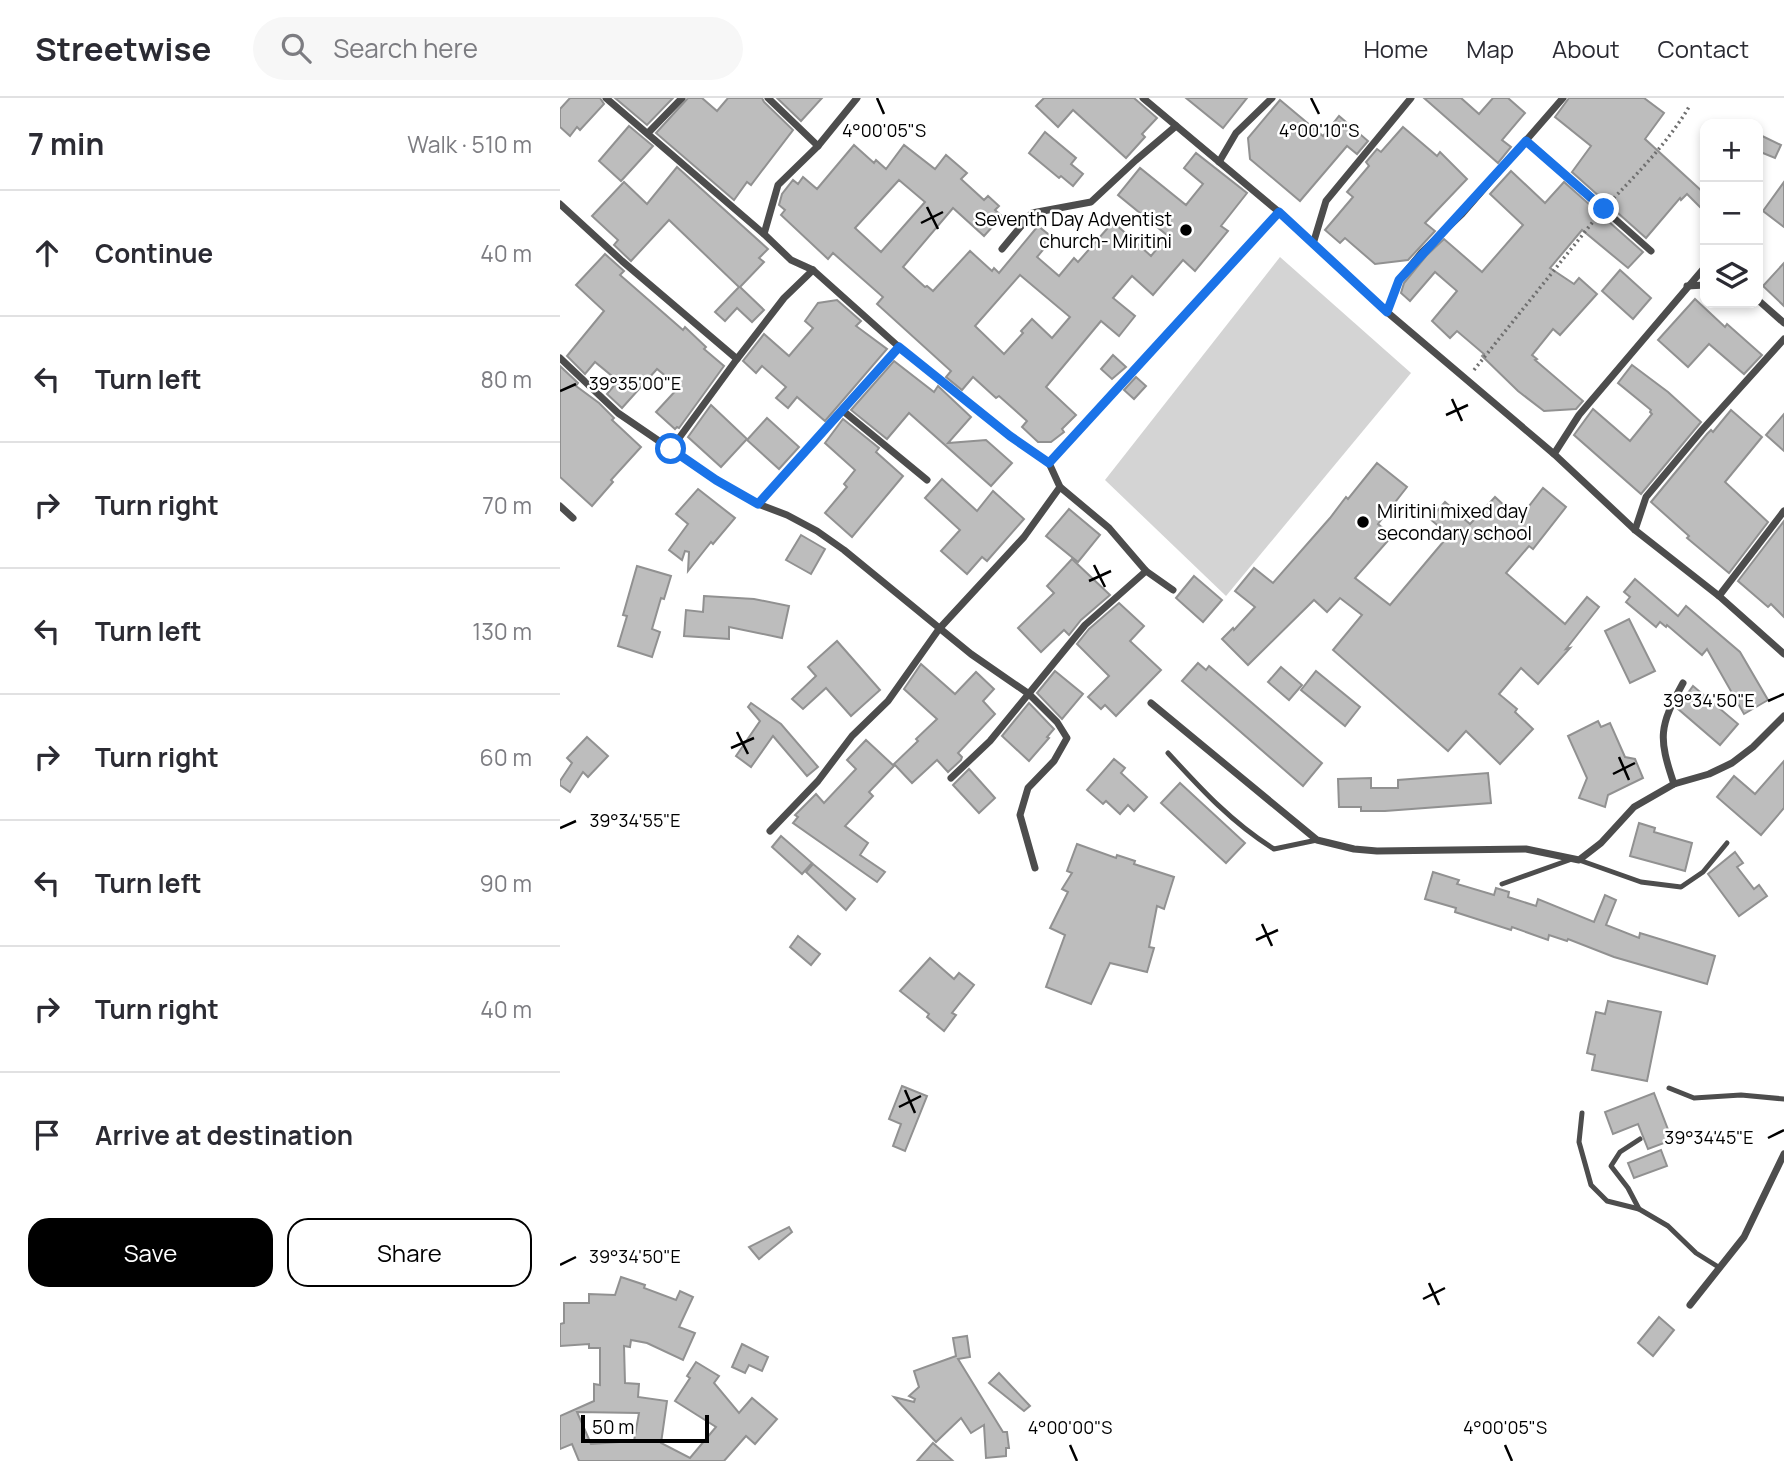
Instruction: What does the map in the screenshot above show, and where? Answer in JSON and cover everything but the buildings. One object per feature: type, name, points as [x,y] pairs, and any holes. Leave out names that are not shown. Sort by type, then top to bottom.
[{"type":"street","points":[[606,98],[791,260],[813,270],[899,347],[1010,436],[1049,463],[1060,487],[1109,528],[1146,571],[1173,590]]},
{"type":"street","points":[[648,133],[682,98]]},
{"type":"street","points":[[768,98],[818,146]]},
{"type":"street","points":[[764,234],[778,185],[818,146],[857,98]]},
{"type":"street","points":[[1143,98],[1279,212],[1387,312],[1553,454],[1635,530],[1719,596],[1784,654]]},
{"type":"street","points":[[1219,162],[1236,133],[1272,98]]},
{"type":"street","points":[[1387,312],[1399,280],[1563,98]]},
{"type":"street","points":[[1313,244],[1326,201],[1408,99]]},
{"type":"street","points":[[1002,249],[1032,213],[1091,202],[1176,126]]},
{"type":"street","points":[[1526,141],[1651,251]]},
{"type":"street","points":[[560,204],[737,359]]},
{"type":"street","points":[[1049,463],[1279,212]]},
{"type":"street","points":[[671,449],[784,298],[813,270]]},
{"type":"street","points":[[1553,454],[1579,415],[1700,272]]},
{"type":"street","points":[[1686,286],[1700,285]]},
{"type":"street","points":[[1763,304],[1784,323]]},
{"type":"street","points":[[1635,530],[1646,497],[1702,430],[1784,340]]},
{"type":"street","points":[[758,504],[899,347]]},
{"type":"street","points":[[560,358],[618,412],[716,480],[758,504],[788,515],[844,550],[939,629],[1029,694],[1057,722],[1067,738],[1054,761],[1028,788],[1020,815],[1035,868]]},
{"type":"street","points":[[842,410],[927,480]]},
{"type":"street","points":[[770,831],[818,781],[852,736],[888,701],[939,629],[1024,537],[1060,487]]},
{"type":"street","points":[[560,506],[573,517]]},
{"type":"street","points":[[1719,596],[1784,511]]},
{"type":"street","points":[[951,778],[990,741],[1085,625],[1146,571]]},
{"type":"street","points":[[1674,784],[1663,752],[1663,723],[1683,683]]},
{"type":"street","points":[[1151,703],[1317,840],[1354,849],[1377,851],[1514,849],[1552,853],[1576,859],[1601,843],[1634,807],[1674,784],[1709,774],[1732,763],[1754,747],[1784,716]]},
{"type":"street","points":[[1690,1304],[1744,1237],[1784,1154]]},
{"type":"lane","points":[[1168,753],[1244,831],[1274,849],[1317,840]]},
{"type":"lane","points":[[1502,884],[1576,859],[1641,882],[1681,887],[1703,873],[1727,843]]},
{"type":"lane","points":[[1669,1088],[1694,1098],[1741,1095],[1784,1099]]},
{"type":"lane","points":[[1582,1113],[1580,1142],[1591,1185],[1607,1201],[1639,1209],[1668,1226],[1696,1253],[1720,1268]]},
{"type":"lane","points":[[1639,1209],[1628,1188],[1611,1166],[1620,1152],[1640,1139]]},
{"type":"path","points":[[1466,380],[1604,209],[1679,124],[1689,107]]},
{"type":"shaded area","points":[[1280,257],[1411,373],[1226,596],[1105,480]]},
{"type":"place","name":"Seventh Day Adventist church- Miritini","points":[[1186,230]]},
{"type":"place","name":"Miritini mixed day secondary school","points":[[1363,522]]},
{"type":"route","points":[[671,449],[716,480],[758,504],[899,347],[1010,436],[1049,463],[1279,212],[1387,312],[1399,280],[1526,141],[1604,209]]}]
